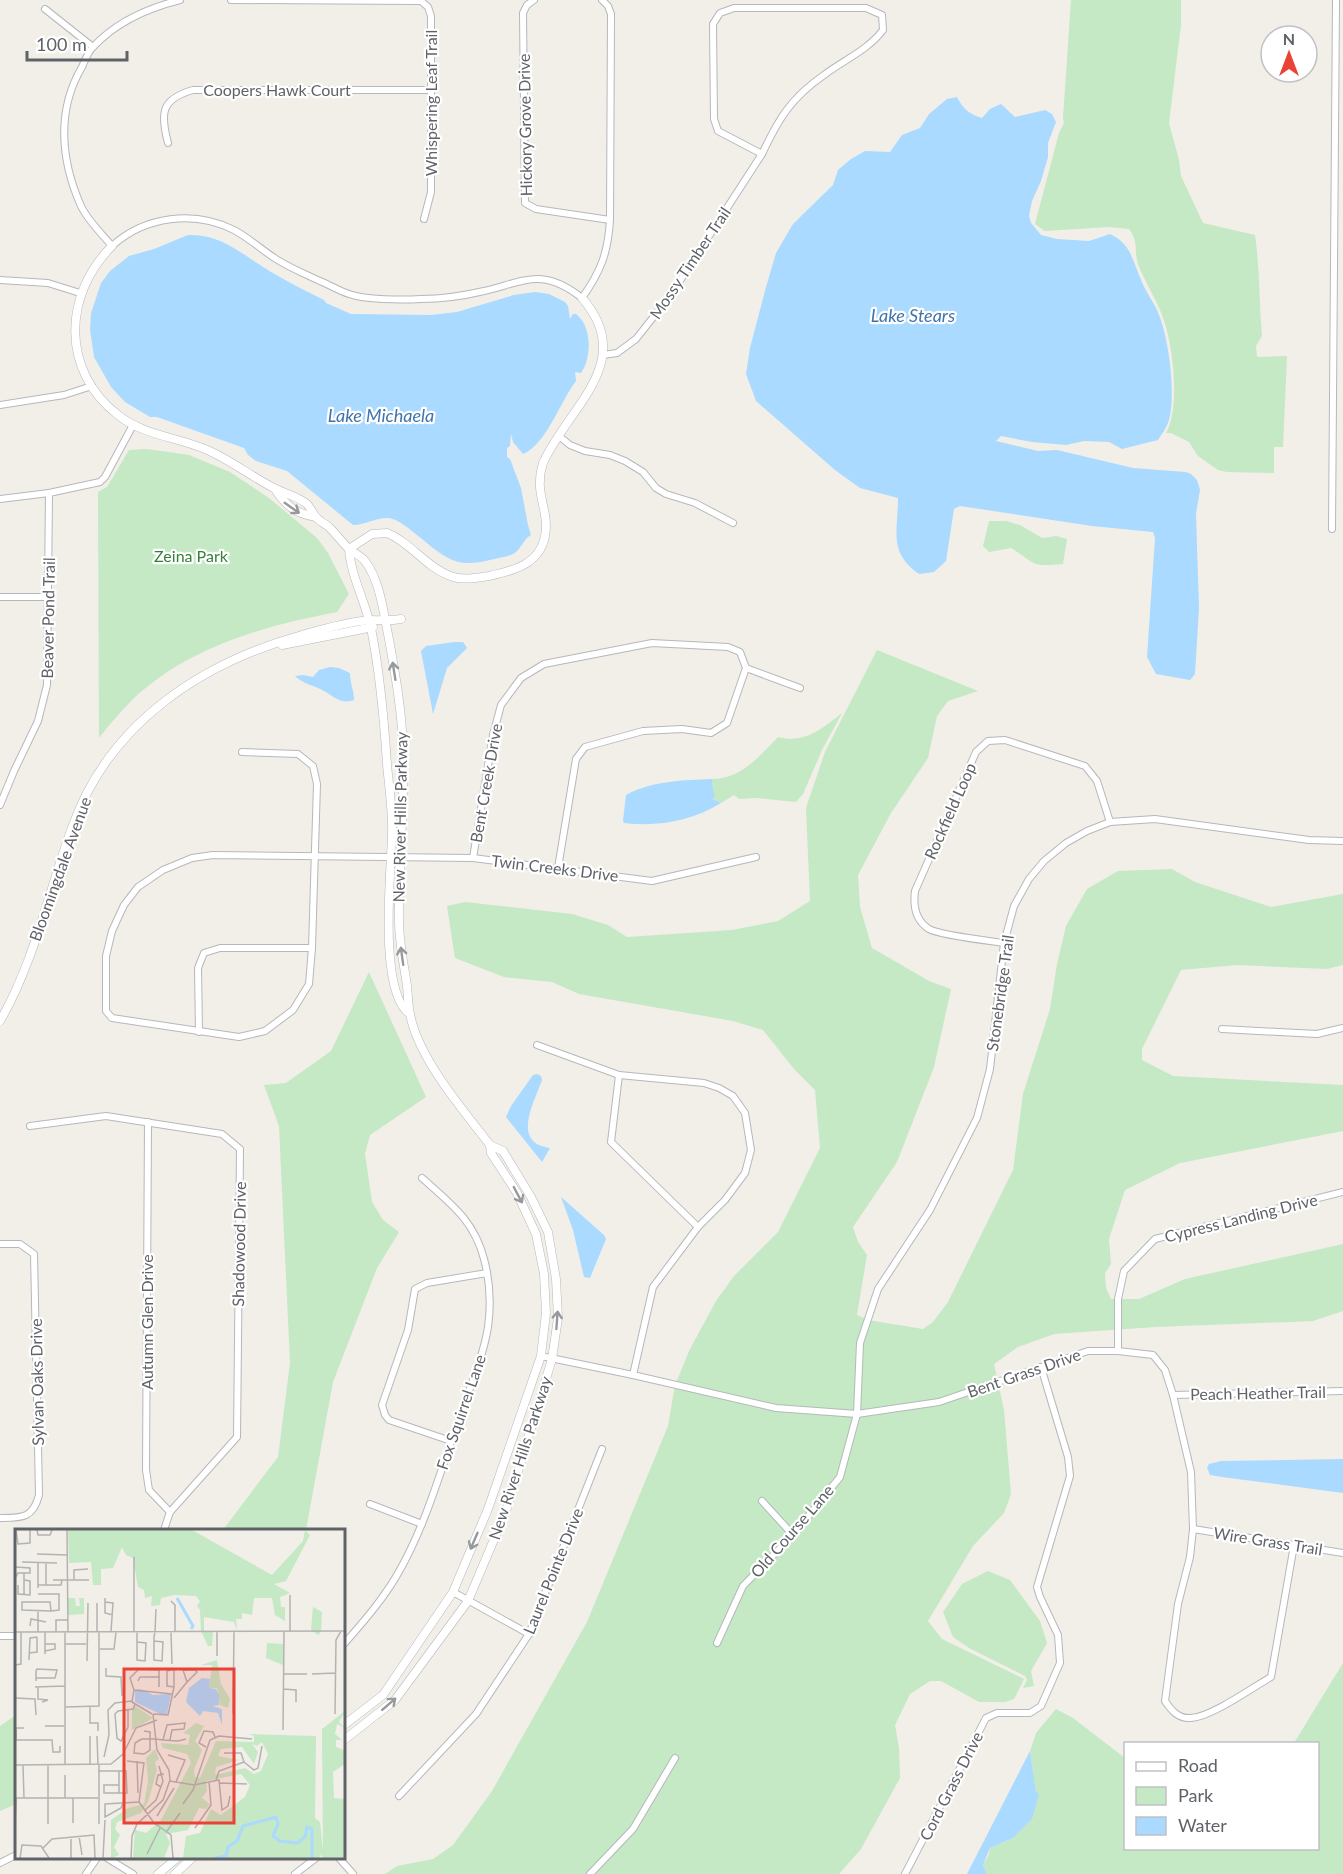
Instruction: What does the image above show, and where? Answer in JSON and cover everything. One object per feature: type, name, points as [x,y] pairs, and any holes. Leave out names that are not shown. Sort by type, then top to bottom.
[{"type":"street","points":[[112,246],[82,209],[67,167],[63,124],[67,102],[75,78],[93,47],[128,19],[156,6],[180,0]]},
{"type":"street","name":"Whispering Leaf Trail","points":[[231,0],[421,2],[428,7],[431,16],[432,90],[430,192],[424,219]]},
{"type":"street","name":"Hickory Grove Drive","points":[[534,0],[527,5],[524,13],[525,203],[536,210],[610,220]]},
{"type":"street","points":[[582,298],[597,274],[609,240],[611,14],[602,0]]},
{"type":"street","points":[[1332,529],[1336,0]]},
{"type":"street","name":"Mossy Timber Trail","points":[[603,355],[617,353],[636,339],[670,296],[762,154],[778,120],[796,97],[824,75],[874,42],[883,30],[882,15],[866,8],[734,8],[720,13],[713,24],[714,119],[718,131],[762,154]]},
{"type":"street","points":[[45,9],[93,47]]},
{"type":"street","name":"Coopers Hawk Court","points":[[168,143],[162,120],[166,105],[177,95],[193,90],[432,90]]},
{"type":"street","points":[[316,517],[303,515],[291,508],[275,489],[212,452],[133,425],[111,410],[92,386],[81,364],[75,338],[75,320],[80,293],[99,260],[112,246],[131,232],[152,223],[179,218],[196,219],[213,222],[234,230],[295,270],[342,292],[360,297],[410,299],[451,297],[484,291],[521,279],[538,278],[562,285],[582,298],[598,322],[602,336],[603,355],[596,379],[545,457],[539,476],[539,490],[546,522],[544,541],[535,557],[509,572],[473,579],[454,577],[437,569],[395,537],[383,532],[368,536],[349,549]]},
{"type":"street","points":[[0,280],[48,283],[80,293]]},
{"type":"street","points":[[0,405],[64,395],[92,386]]},
{"type":"street","points":[[0,499],[49,493],[95,484],[103,480],[133,425]]},
{"type":"street","points":[[559,436],[570,445],[585,452],[610,455],[625,460],[643,472],[656,488],[666,494],[695,503],[733,523]]},
{"type":"street","name":"New River Hills Parkway","points":[[275,489],[300,499],[310,506],[316,517],[368,565],[378,591],[393,663],[402,735],[399,934],[410,1014],[435,1070],[490,1145],[503,1151],[531,1197],[548,1232],[556,1279],[558,1317],[552,1359],[506,1511],[468,1601],[395,1700],[345,1739]]},
{"type":"street","name":"Beaver Pond Trail","points":[[0,805],[34,731],[44,703],[48,669],[49,493]]},
{"type":"street","name":"New River Hills Parkway","points":[[349,549],[350,564],[370,624],[384,714],[392,802],[388,922],[391,964],[398,996],[403,1008],[410,1014]]},
{"type":"street","points":[[0,597],[48,597]]},
{"type":"street","name":"Bloomingdale Avenue","points":[[0,1021],[21,978],[83,800],[102,768],[130,731],[165,699],[204,673],[255,651],[400,619]]},
{"type":"street","name":"Bent Creek Drive","points":[[473,858],[493,735],[501,705],[521,678],[544,664],[652,642],[728,646],[740,652],[746,668]]},
{"type":"street","points":[[558,868],[576,759],[585,747],[643,731],[682,729],[711,733],[727,723],[746,668],[800,687]]},
{"type":"street","name":"Rockfield Loop","points":[[1004,943],[930,930],[917,918],[913,905],[915,891],[976,752],[988,741],[1005,740],[1085,766],[1097,781],[1110,822]]},
{"type":"street","name":"Twin Creeks Drive","points":[[242,752],[298,754],[313,766],[317,784],[315,856],[312,948],[309,984],[293,1010],[265,1031],[239,1037],[112,1018],[106,1011],[106,956],[112,931],[124,905],[138,886],[163,870],[192,858],[213,855],[315,856],[401,856],[473,858],[652,881],[756,857]]},
{"type":"street","name":"Stonebridge Trail","points":[[857,1414],[860,1343],[878,1289],[930,1210],[977,1118],[990,1069],[1004,943],[1014,906],[1029,879],[1044,861],[1066,843],[1110,822],[1155,819],[1309,840],[1343,841]]},
{"type":"street","points":[[199,1032],[198,968],[204,953],[220,948],[312,948]]},
{"type":"street","points":[[1222,1029],[1317,1034],[1343,1028]]},
{"type":"street","points":[[537,1045],[619,1075],[704,1083],[733,1096],[745,1113],[751,1150],[745,1173],[725,1200],[698,1227],[652,1287],[633,1375]]},
{"type":"street","points":[[619,1075],[611,1142],[698,1227]]},
{"type":"street","name":"Shadowood Drive","points":[[30,1126],[106,1116],[222,1134],[240,1149],[237,1437],[170,1512],[164,1529]]},
{"type":"street","name":"Autumn Glen Drive","points":[[148,1122],[146,1470],[149,1490],[170,1512]]},
{"type":"street","name":"New River Hills Parkway","points":[[345,1724],[383,1695],[453,1592],[488,1509],[541,1356],[546,1313],[544,1274],[536,1234],[517,1193],[491,1153],[490,1145]]},
{"type":"street","name":"Fox Squirrel Lane","points":[[345,1643],[386,1593],[409,1553],[422,1524],[488,1329],[487,1273],[478,1241],[465,1217],[422,1178]]},
{"type":"street","name":"Cypress Landing Drive","points":[[1118,1351],[1118,1299],[1124,1271],[1155,1239],[1343,1192]]},
{"type":"street","name":"Sylvan Oaks Drive","points":[[0,1244],[20,1244],[34,1254],[39,1495],[36,1506],[28,1515],[20,1518],[0,1518]]},
{"type":"street","points":[[451,1441],[389,1420],[382,1405],[408,1330],[415,1289],[427,1283],[487,1273]]},
{"type":"street","name":"Bent Grass Drive","points":[[541,1356],[776,1408],[857,1414],[939,1402],[1088,1352],[1118,1351],[1153,1355],[1165,1370],[1191,1472],[1193,1529],[1190,1557],[1178,1604],[1165,1701],[1174,1713],[1189,1719],[1207,1713],[1271,1677],[1294,1545]]},
{"type":"street","name":"Cord Grass Drive","points":[[905,1874],[986,1718],[997,1713],[1030,1713],[1041,1706],[1060,1663],[1058,1635],[1037,1587],[1070,1476],[1068,1457],[1041,1367]]},
{"type":"street","name":"Peach Heather Trail","points":[[1173,1395],[1343,1391]]},
{"type":"street","name":"Old Course Lane","points":[[717,1643],[743,1586],[793,1535],[840,1477],[857,1414]]},
{"type":"street","name":"Laurel Pointe Drive","points":[[399,1796],[476,1714],[529,1634],[602,1449]]},
{"type":"street","points":[[762,1501],[793,1535]]},
{"type":"street","points":[[370,1504],[422,1524]]},
{"type":"street","name":"Wire Grass Trail","points":[[1193,1529],[1343,1553]]},
{"type":"street","points":[[453,1592],[529,1634]]},
{"type":"street","points":[[0,1635],[15,1636]]},
{"type":"street","points":[[590,1874],[633,1829],[675,1758]]},
{"type":"street","points":[[0,1863],[15,1856]]},
{"type":"street","points":[[86,1874],[96,1859]]},
{"type":"street","points":[[110,1859],[133,1874]]},
{"type":"street","points":[[158,1874],[175,1859]]},
{"type":"street","points":[[175,1874],[190,1859]]},
{"type":"street","points":[[295,1874],[314,1859]]},
{"type":"street","points":[[341,1859],[353,1874]]},
{"type":"green space","points":[[1071,0],[1181,0],[1181,25],[1169,123],[1181,176],[1203,223],[1255,235],[1262,336],[1256,346],[1257,357],[1287,356],[1283,447],[1274,447],[1274,473],[1218,470],[1198,456],[1189,442],[1171,433],[1166,433],[1171,421],[1174,390],[1169,337],[1160,310],[1138,264],[1134,238],[1129,229],[1109,227],[1045,231],[1035,224],[1059,133],[1064,123]]},
{"type":"green space","name":"Zeina Park","points":[[147,449],[189,455],[230,472],[269,498],[317,538],[328,553],[349,594],[337,612],[254,632],[228,641],[177,666],[132,700],[99,738],[98,492],[107,487],[129,450]]},
{"type":"green space","points":[[989,521],[1006,521],[1020,525],[1042,538],[1056,536],[1067,539],[1063,564],[1034,563],[1011,548],[989,552],[983,546]]},
{"type":"green space","points":[[877,650],[978,691],[948,701],[937,716],[928,758],[891,813],[858,875],[860,907],[872,948],[929,981],[951,989],[934,1067],[897,1162],[853,1227],[858,1242],[867,1255],[857,1315],[868,1320],[923,1329],[933,1322],[948,1302],[1013,1170],[1023,1094],[1050,1009],[1066,926],[1087,889],[1118,871],[1172,869],[1195,882],[1271,907],[1343,894],[1343,965],[1327,969],[1237,965],[1181,970],[1142,1049],[1142,1060],[1173,1076],[1343,1085],[1343,1131],[1180,1163],[1125,1190],[1109,1239],[1111,1264],[1105,1273],[1106,1288],[1111,1299],[1139,1299],[1185,1279],[1343,1244],[1343,1311],[1313,1321],[1155,1327],[1054,1334],[1018,1347],[994,1364],[1004,1410],[1011,1494],[1004,1513],[973,1546],[928,1621],[942,1639],[1024,1679],[1014,1699],[1005,1702],[979,1702],[941,1681],[930,1681],[910,1694],[895,1725],[899,1748],[900,1778],[861,1849],[839,1874],[385,1874],[397,1866],[433,1859],[453,1845],[492,1791],[587,1622],[668,1426],[675,1385],[690,1349],[716,1301],[734,1276],[778,1232],[820,1148],[815,1090],[794,1069],[763,1030],[733,1021],[579,994],[552,982],[504,977],[455,958],[447,906],[465,902],[572,914],[608,925],[627,937],[732,930],[778,921],[810,901],[806,808],[825,752]]},
{"type":"green space","points":[[842,713],[822,750],[803,794],[796,802],[757,798],[739,799],[734,795],[721,803],[713,799],[712,779],[741,771],[757,759],[778,737],[787,739],[812,734]]},
{"type":"green space","points":[[369,972],[426,1097],[370,1135],[365,1154],[372,1202],[383,1220],[399,1232],[377,1268],[333,1382],[306,1529],[224,1529],[278,1457],[290,1363],[279,1126],[264,1085],[286,1083],[331,1051]]},
{"type":"green space","points":[[988,1571],[1010,1580],[1040,1621],[1047,1643],[1031,1671],[1034,1686],[1023,1688],[1027,1680],[1025,1676],[969,1648],[953,1637],[943,1612],[962,1584]]},
{"type":"green space","points":[[1343,1663],[1343,1874],[987,1874],[983,1865],[990,1848],[1013,1838],[1036,1793],[1030,1751],[1036,1733],[1056,1709],[1073,1718],[1124,1757],[1124,1850],[1319,1850],[1319,1742],[1295,1742]]},
{"type":"green space","points":[[15,1716],[15,1804],[0,1811],[0,1726]]},
{"type":"water","name":"Lake Stears","points":[[957,97],[967,110],[982,118],[990,109],[1001,104],[1015,117],[1045,110],[1052,114],[1056,122],[1048,143],[1048,157],[1041,181],[1032,201],[1029,216],[1031,223],[1041,235],[1057,239],[1089,241],[1110,234],[1117,238],[1127,248],[1163,326],[1172,396],[1169,420],[1158,440],[1122,449],[1109,442],[1084,441],[1066,445],[1001,436],[996,441],[1038,451],[1057,450],[1133,468],[1186,472],[1197,480],[1200,490],[1196,514],[1199,608],[1195,674],[1190,680],[1156,674],[1147,657],[1155,538],[1153,532],[1092,526],[960,506],[954,509],[946,561],[934,572],[919,574],[909,566],[899,549],[896,531],[898,498],[860,488],[835,470],[756,401],[746,374],[750,348],[776,253],[793,224],[833,185],[838,170],[851,159],[865,151],[890,152],[902,135],[920,128],[929,114],[947,99]]},
{"type":"water","name":"Lake Michaela","points":[[188,235],[200,235],[222,242],[277,276],[351,314],[431,315],[457,312],[514,295],[535,292],[549,294],[565,302],[570,319],[573,314],[576,314],[588,334],[585,367],[581,373],[575,372],[576,381],[539,441],[523,454],[513,442],[511,434],[510,446],[507,448],[507,457],[510,459],[521,488],[531,535],[513,554],[477,563],[457,561],[440,553],[405,526],[392,519],[380,519],[353,525],[287,471],[256,461],[248,455],[244,448],[157,417],[150,417],[125,402],[111,387],[94,357],[90,330],[91,313],[101,283],[110,271],[129,256]]},
{"type":"water","points":[[463,642],[467,648],[447,668],[433,714],[421,651],[426,646]]},
{"type":"water","points":[[330,667],[350,673],[354,700],[341,701],[295,676],[313,677],[319,670]]},
{"type":"water","points":[[712,779],[715,795],[713,799],[721,803],[710,809],[687,818],[662,823],[637,824],[623,821],[626,795],[636,790],[668,782]]},
{"type":"water","points":[[537,1074],[542,1080],[531,1109],[528,1130],[531,1138],[538,1145],[550,1148],[542,1162],[506,1117],[533,1075]]},
{"type":"water","points":[[561,1197],[606,1239],[590,1278],[584,1277],[573,1230]]},
{"type":"water","points":[[1343,1459],[1343,1493],[1210,1475],[1207,1468],[1209,1464],[1221,1461]]},
{"type":"water","points":[[1030,1751],[1036,1792],[1039,1794],[1032,1819],[1013,1838],[990,1848],[983,1865],[987,1874],[967,1874]]}]
